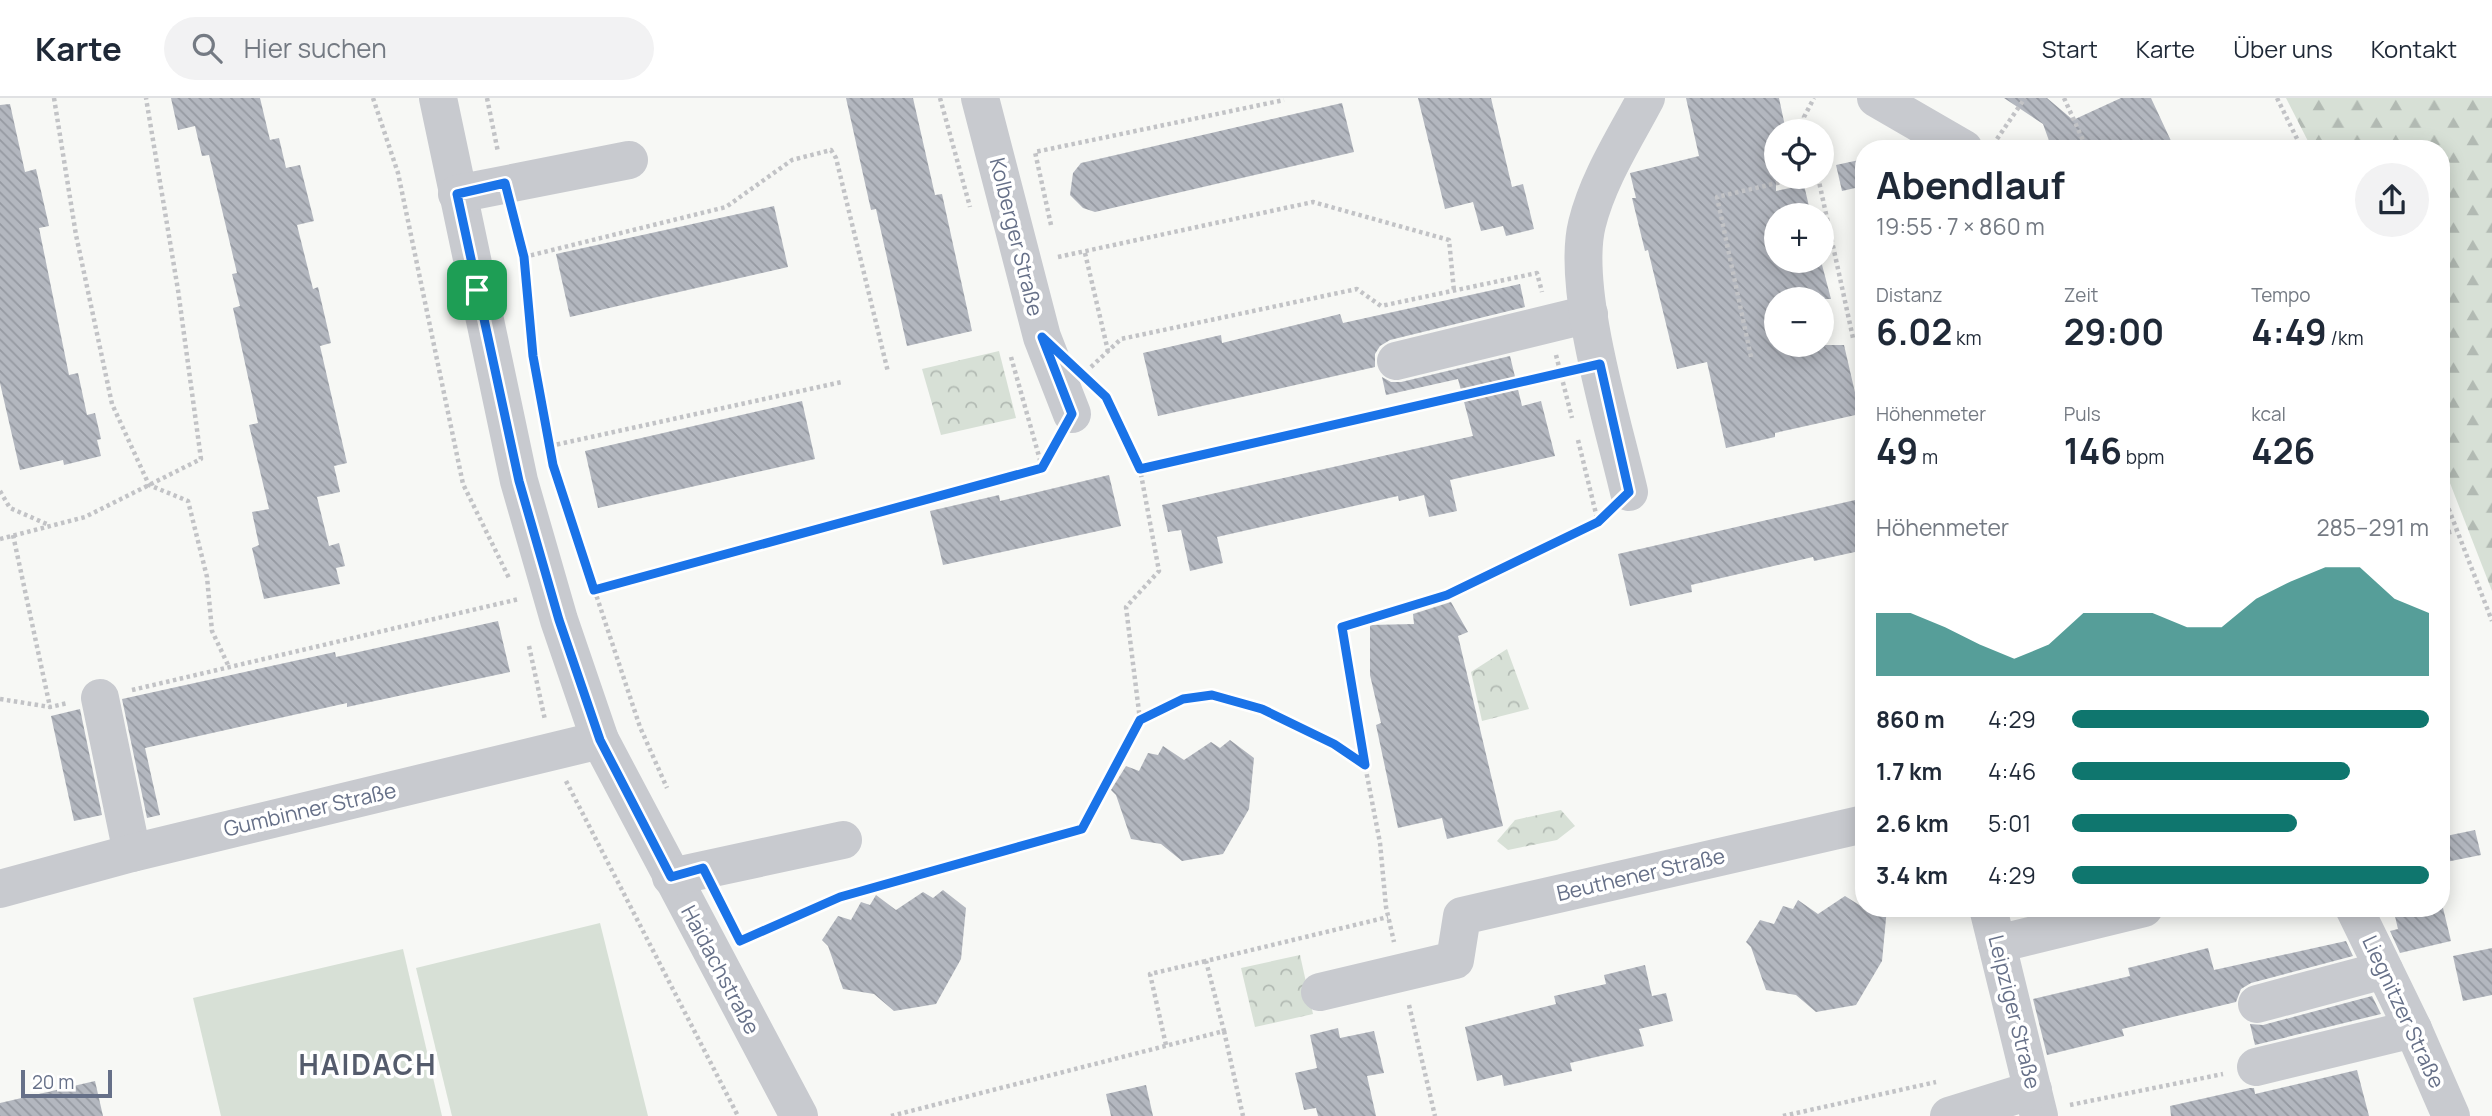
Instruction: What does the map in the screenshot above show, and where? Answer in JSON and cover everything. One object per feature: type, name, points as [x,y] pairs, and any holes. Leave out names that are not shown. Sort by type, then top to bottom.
[{"type":"street","name":"Haidachstraße","points":[[438,98],[519,481],[559,620],[600,740],[799,1116]]},
{"type":"street","name":"Kolberger Straße","points":[[980,98],[1042,337],[1085,402]]},
{"type":"street","points":[[1629,492],[1589,314],[1583,272],[1587,225],[1599,188],[1646,98]]},
{"type":"street","points":[[1876,98],[1948,140]]},
{"type":"street","points":[[457,194],[629,160]]},
{"type":"street","points":[[1396,361],[1589,314]]},
{"type":"street","points":[[100,698],[132,853]]},
{"type":"street","name":"Gumbinner Straße","points":[[10,886],[132,853],[600,740]]},
{"type":"street","name":"Beuthener Straße","points":[[1401,972],[1455,960],[1462,916],[1855,826]]},
{"type":"street","points":[[671,877],[843,840]]},
{"type":"street","name":"Liegnitzer Straße","points":[[2358,917],[2451,1116]]},
{"type":"street","points":[[1993,926],[2056,919]]},
{"type":"street","name":"Leipziger Straße","points":[[1993,926],[2037,1106]]},
{"type":"street","points":[[2257,1004],[2384,970]]},
{"type":"street","points":[[1320,992],[1401,972]]},
{"type":"street","points":[[2256,1067],[2413,1030]]},
{"type":"street","points":[[1944,1099],[2037,1106]]},
{"type":"path","points":[[54,98],[74,223],[111,404],[149,485],[188,501],[207,578],[212,631],[229,667]]},
{"type":"path","points":[[0,539],[85,517],[201,459],[178,290],[146,98]]},
{"type":"path","points":[[487,98],[524,257],[533,356],[553,465],[640,727],[670,794]]},
{"type":"path","points":[[1804,119],[1814,98]]},
{"type":"path","points":[[1996,140],[2025,98]]},
{"type":"path","points":[[2064,98],[2083,140]]},
{"type":"path","points":[[2277,98],[2298,140]]},
{"type":"path","points":[[1053,232],[1035,152],[1283,100]]},
{"type":"path","points":[[524,257],[726,207],[792,160],[831,150],[836,158],[888,372]]},
{"type":"path","points":[[1751,356],[1717,197],[1764,186]]},
{"type":"path","points":[[1821,189],[1855,337]]},
{"type":"path","points":[[1056,245],[1059,259],[1312,202],[1449,240],[1454,291]]},
{"type":"path","points":[[1085,253],[1108,351]]},
{"type":"path","points":[[1140,469],[1600,364]]},
{"type":"path","points":[[550,446],[842,382]]},
{"type":"path","points":[[594,590],[1042,468],[1085,402],[1106,397],[1140,469],[1159,571],[1126,607],[1140,720],[1082,829],[840,897],[740,941]]},
{"type":"path","points":[[0,491],[10,508],[51,526]]},
{"type":"path","points":[[1435,1116],[1388,917],[1380,843],[1342,627],[1447,595],[1598,522],[1629,492]]},
{"type":"path","points":[[2450,516],[2492,621]]},
{"type":"path","points":[[2450,532],[2455,531]]},
{"type":"path","points":[[13,535],[50,707]]},
{"type":"path","points":[[0,699],[50,707],[100,698],[519,599]]},
{"type":"path","points":[[1140,720],[1183,699],[1212,695],[1262,709],[1334,744],[1365,765]]},
{"type":"path","points":[[1166,1045],[1150,974],[1388,917]]},
{"type":"path","points":[[1206,961],[1243,1116]]},
{"type":"path","points":[[891,1116],[1224,1031]]},
{"type":"path","points":[[2037,1106],[2256,1067]]},
{"type":"path","points":[[1783,1116],[1944,1099]]},
{"type":"green space","points":[[2286,98],[2492,98],[2492,591],[2450,483],[2450,140],[2307,140]]},
{"type":"green space","points":[[999,351],[1016,418],[941,435],[922,369]]},
{"type":"green space","points":[[1507,649],[1529,709],[1482,721],[1471,672]]},
{"type":"green space","points":[[1561,810],[1575,826],[1557,840],[1508,850],[1497,841],[1515,820]]},
{"type":"green space","points":[[600,923],[648,1116],[452,1116],[416,968]]},
{"type":"green space","points":[[403,949],[442,1116],[221,1116],[193,998]]},
{"type":"green space","points":[[1300,955],[1313,1014],[1255,1027],[1241,968]]},
{"type":"building","points":[[171,98],[260,98],[270,140],[279,138],[286,168],[300,165],[314,221],[297,225],[313,289],[318,287],[331,343],[320,346],[347,463],[334,466],[340,492],[317,497],[329,546],[339,543],[345,566],[336,568],[340,584],[264,599],[252,548],[259,545],[252,512],[269,509],[249,425],[258,423],[233,308],[240,306],[232,274],[237,273],[209,155],[202,156],[195,126],[178,130]]},
{"type":"building","points":[[846,98],[913,98],[935,195],[942,194],[972,331],[907,346],[876,209],[871,210]]},
{"type":"building","points":[[1418,98],[1491,98],[1512,187],[1523,184],[1534,229],[1506,236],[1503,226],[1481,231],[1473,202],[1445,209]]},
{"type":"building","points":[[1686,98],[1779,98],[1783,119],[1764,119],[1764,189],[1805,189],[1808,203],[1764,203],[1764,273],[1824,273],[1828,287],[1764,287],[1764,357],[1834,357],[1834,345],[1844,345],[1855,392],[1855,415],[1775,433],[1775,437],[1726,448],[1707,362],[1677,369],[1648,250],[1645,251],[1632,198],[1636,198],[1630,173],[1699,156]]},
{"type":"building","points":[[2004,98],[2047,98],[2073,120],[2121,98],[2151,98],[2171,140],[2049,140],[2043,124]]},
{"type":"building","points":[[1342,103],[1354,152],[1095,212],[1083,208],[1070,195],[1073,173],[1081,163]]},
{"type":"building","points":[[10,104],[25,172],[36,169],[49,226],[39,228],[69,375],[78,373],[87,415],[95,413],[101,439],[97,440],[101,456],[64,465],[63,460],[20,470],[0,383],[0,105]]},
{"type":"building","points":[[1855,161],[1855,188],[1842,191],[1836,165]]},
{"type":"building","points":[[774,206],[788,267],[570,317],[556,254]]},
{"type":"building","points":[[1520,284],[1525,307],[1390,340],[1380,346],[1375,354],[1375,367],[1158,416],[1143,353],[1221,335],[1222,343],[1340,314],[1343,323]]},
{"type":"building","points":[[1510,356],[1522,406],[1541,401],[1555,456],[1450,480],[1457,511],[1429,517],[1424,495],[1399,501],[1398,496],[1217,537],[1223,563],[1190,571],[1181,530],[1168,532],[1162,505],[1473,436],[1458,379],[1386,395],[1382,377],[1391,382],[1401,382]]},
{"type":"building","points":[[802,401],[815,459],[598,508],[585,451]]},
{"type":"building","points":[[1109,475],[1121,526],[943,565],[930,511],[999,495],[1000,501]]},
{"type":"building","points":[[1855,500],[1855,552],[1814,561],[1813,557],[1691,585],[1692,592],[1630,606],[1618,554]]},
{"type":"building","points":[[1451,602],[1468,632],[1458,636],[1503,826],[1447,839],[1442,818],[1398,828],[1376,725],[1381,723],[1370,675],[1370,625],[1414,624],[1413,614]]},
{"type":"building","points":[[498,621],[510,672],[347,707],[347,703],[145,748],[160,815],[147,818],[122,699],[335,652],[336,657]]},
{"type":"building","points":[[80,709],[102,815],[74,821],[51,716]]},
{"type":"building","points":[[1230,740],[1254,758],[1249,809],[1223,854],[1182,861],[1161,844],[1131,839],[1116,795],[1111,790],[1126,766],[1139,771],[1148,753],[1158,755],[1163,746],[1184,760],[1211,742],[1220,748]]},
{"type":"building","points":[[2475,830],[2481,855],[2450,861],[2450,835]]},
{"type":"building","points":[[943,890],[966,908],[961,959],[936,1004],[894,1011],[874,994],[843,989],[828,946],[822,940],[838,916],[851,920],[861,902],[870,905],[876,895],[896,910],[923,892],[933,898]]},
{"type":"building","points":[[1845,896],[1855,902],[1855,917],[1886,917],[1882,961],[1856,1005],[1816,1012],[1796,995],[1766,990],[1751,947],[1746,942],[1760,920],[1774,924],[1783,906],[1793,909],[1798,900],[1818,914]]},
{"type":"building","points":[[2395,917],[2445,917],[2451,941],[2400,953],[2390,931],[2398,929]]},
{"type":"building","points":[[2346,941],[2353,956],[2251,983],[2241,989],[2236,1002],[2122,1029],[2124,1036],[2047,1055],[2033,999],[2130,976],[2128,968],[2208,948],[2214,970]]},
{"type":"building","points":[[2492,948],[2492,995],[2463,1001],[2453,956]]},
{"type":"building","points":[[1645,965],[1652,996],[1666,993],[1673,1021],[1639,1029],[1644,1046],[1570,1063],[1572,1071],[1504,1086],[1502,1075],[1477,1081],[1465,1027],[1556,1004],[1554,996],[1606,984],[1604,975]]},
{"type":"building","points":[[2372,996],[2381,1014],[2255,1045],[2250,1024],[2263,1025]]},
{"type":"building","points":[[1338,1028],[1340,1038],[1374,1031],[1384,1073],[1367,1076],[1376,1116],[1318,1116],[1316,1108],[1304,1110],[1295,1073],[1317,1068],[1310,1035]]},
{"type":"building","points":[[2357,1070],[2369,1116],[2171,1116],[2170,1106],[2250,1088],[2254,1088],[2255,1094]]},
{"type":"building","points":[[95,1081],[103,1116],[0,1116],[0,1103]]},
{"type":"building","points":[[1146,1085],[1153,1116],[1111,1116],[1106,1094]]},
{"type":"district","name":"HAIDACH","points":[[368,1065]]},
{"type":"route","points":[[505,183],[524,257],[533,356],[553,465],[594,590],[1042,468],[1072,414],[1042,337],[1106,397],[1140,469],[1600,364],[1629,492],[1598,522],[1447,595],[1342,627],[1365,765],[1334,744],[1262,709],[1212,695],[1183,699],[1140,720],[1082,829],[840,897],[740,941],[703,868],[671,877],[600,740],[559,620],[519,481],[477,290],[457,194],[505,183]]}]
